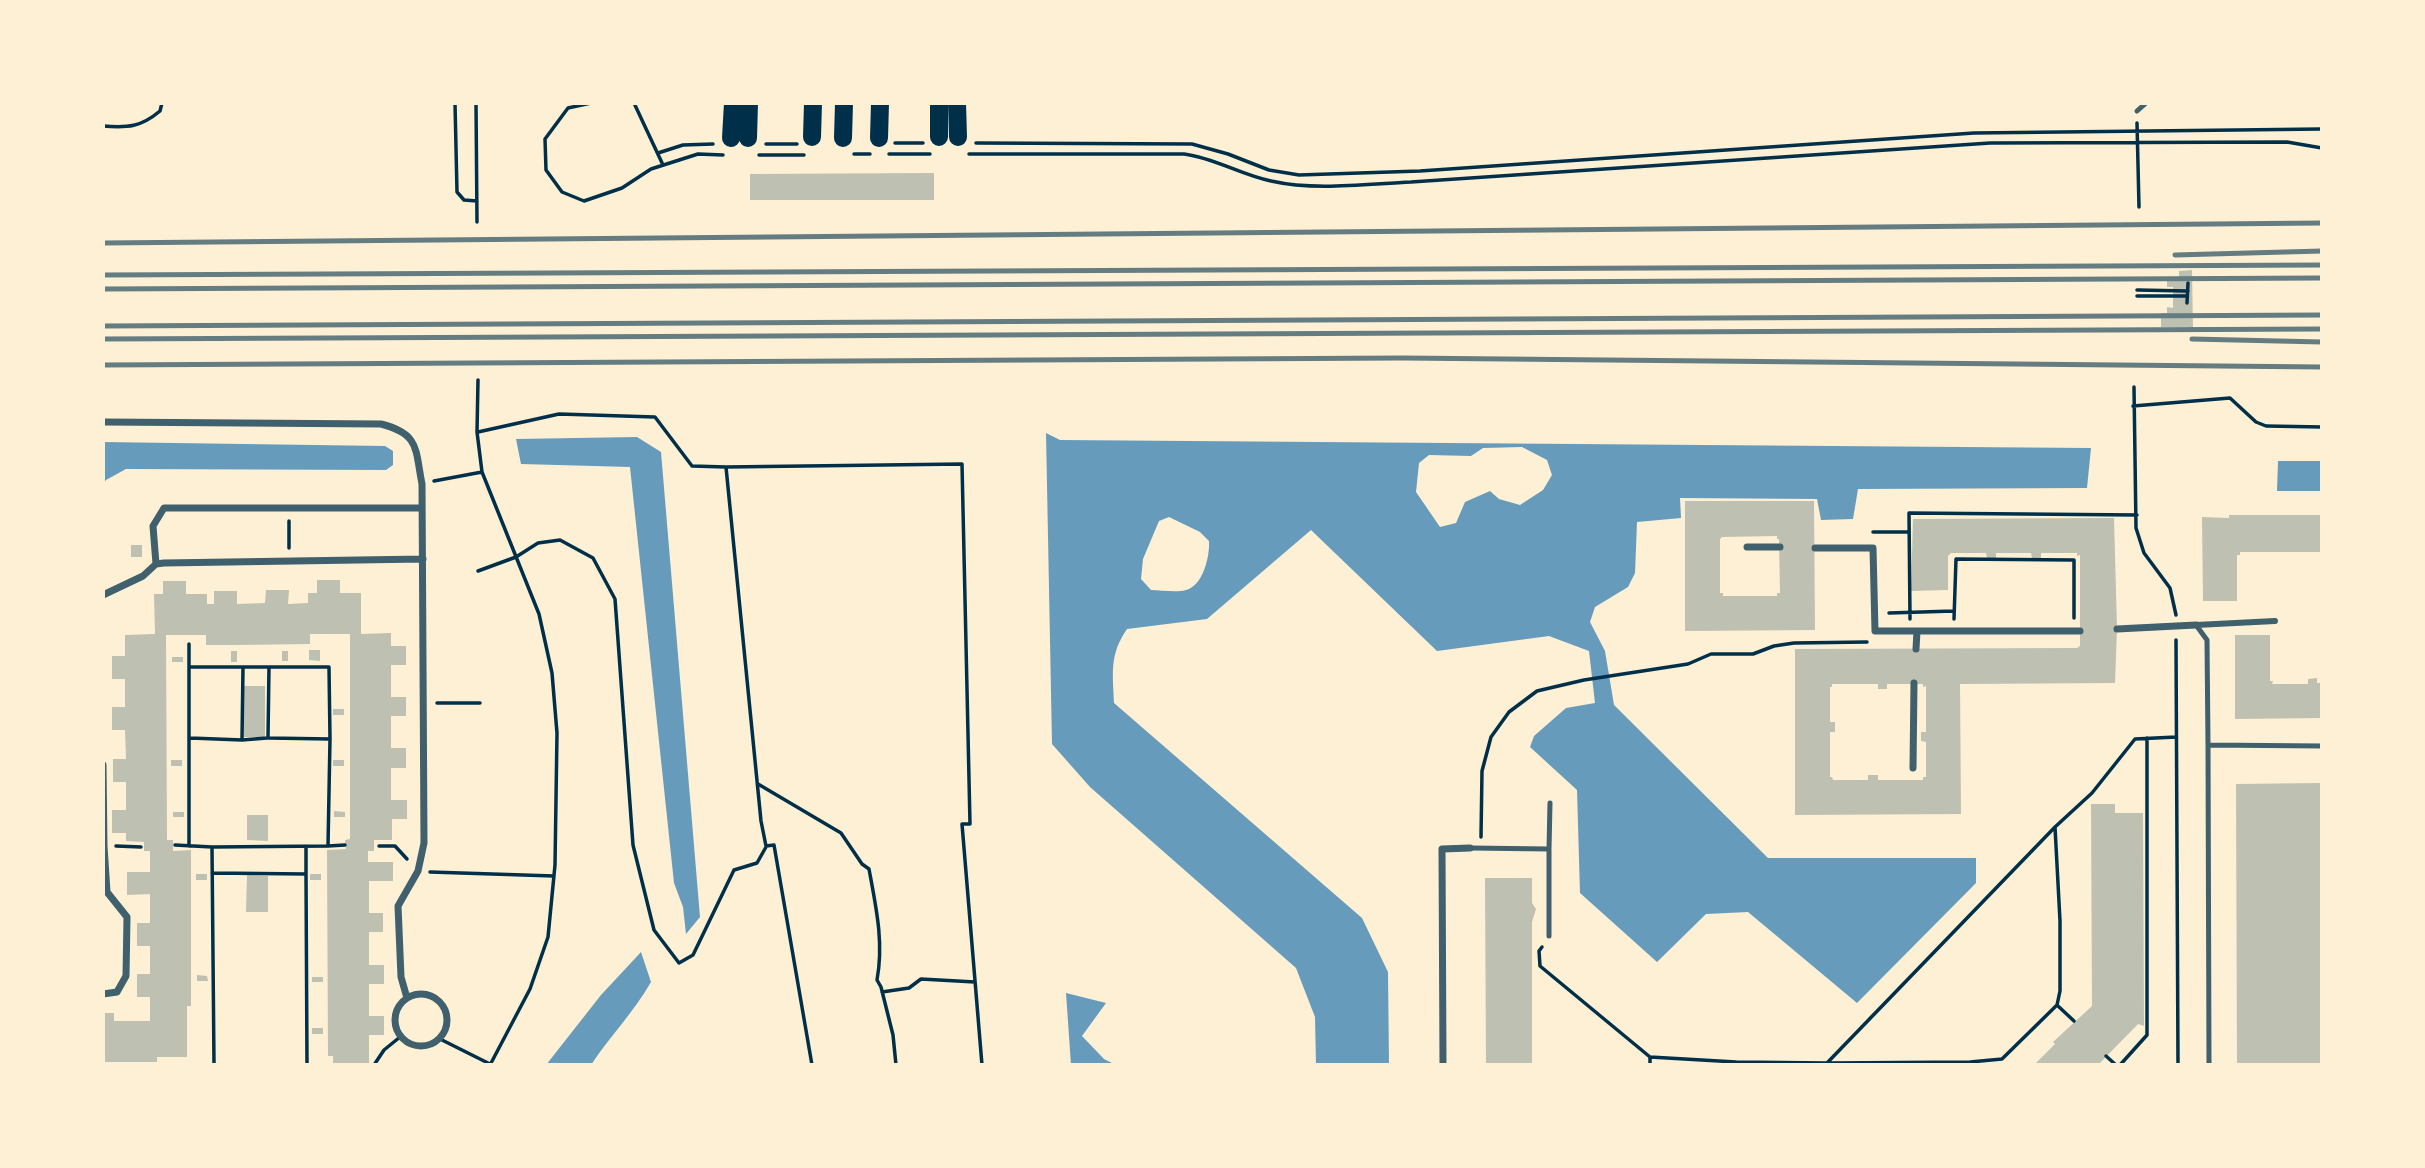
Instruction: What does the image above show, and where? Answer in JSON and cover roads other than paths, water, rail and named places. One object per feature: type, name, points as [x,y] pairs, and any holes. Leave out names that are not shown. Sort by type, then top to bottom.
[{"type":"highway","points":[[735,103],[737,144],[750,103]]},
{"type":"highway","points":[[808,145],[813,103]]},
{"type":"highway","points":[[842,146],[844,103]]},
{"type":"highway","points":[[880,103],[886,140]]},
{"type":"highway","points":[[937,145],[939,103]]},
{"type":"highway","points":[[957,103],[965,145]]},
{"type":"street","points":[[103,422],[381,424],[400,429],[414,441],[422,484],[424,843],[418,871],[398,906],[401,977],[407,998]]},
{"type":"street","points":[[156,564],[153,526],[164,508],[422,508]]},
{"type":"street","points":[[1747,547],[1780,547]]},
{"type":"street","points":[[1815,548],[1873,548],[1875,631],[2077,631]]},
{"type":"street","points":[[103,595],[143,576],[156,564],[423,559]]},
{"type":"street","points":[[2117,629],[2275,621]]},
{"type":"street","points":[[1913,631],[1916,649]]},
{"type":"street","points":[[1913,768],[1914,683]]},
{"type":"street","points":[[103,765],[107,892],[127,917],[126,976],[117,992],[103,994]]},
{"type":"street","points":[[1443,1065],[1442,849],[1470,848]]},
{"type":"street","points":[[419,993],[432,996],[442,1003],[447,1015],[446,1028],[440,1039],[427,1046],[413,1045],[400,1037],[394,1024],[397,1009],[407,998],[419,993]]},
{"type":"lane","points":[[2137,111],[2146,103]]},
{"type":"lane","points":[[2196,625],[2207,640],[2210,1065]]},
{"type":"lane","points":[[2208,745],[2322,746]]},
{"type":"lane","points":[[1549,936],[1550,803]]},
{"type":"lane","points":[[1470,848],[1549,849]]},
{"type":"water","points":[[1046,433],[1060,440],[2091,448],[2087,488],[1858,489],[1853,519],[1821,520],[1817,499],[1680,498],[1681,518],[1637,522],[1635,573],[1628,587],[1595,607],[1590,622],[1605,651],[1614,705],[1768,858],[1976,858],[1976,883],[1857,1003],[1748,912],[1706,914],[1657,962],[1580,893],[1577,790],[1530,747],[1534,736],[1566,708],[1595,703],[1589,651],[1549,636],[1437,651],[1311,530],[1207,619],[1127,629],[1115,656],[1114,703],[1362,918],[1388,972],[1389,1065],[1316,1065],[1315,1017],[1296,968],[1090,787],[1052,744]],"holes":[[[1522,447],[1547,460],[1552,475],[1543,490],[1520,505],[1499,499],[1490,491],[1465,502],[1456,523],[1440,527],[1416,492],[1419,463],[1429,455],[1471,456],[1483,448]],[[1169,517],[1200,532],[1209,541],[1207,562],[1201,577],[1192,587],[1178,591],[1151,590],[1141,579],[1143,559],[1159,521]]]},
{"type":"water","points":[[637,437],[661,452],[700,917],[686,934],[683,907],[674,883],[630,467],[521,464],[516,439]]},
{"type":"water","points":[[103,442],[385,446],[393,451],[393,465],[386,470],[126,469],[106,480],[103,485]]},
{"type":"water","points":[[2278,461],[2322,461],[2322,491],[2277,491]]},
{"type":"water","points":[[641,952],[651,982],[591,1065],[546,1065],[601,995]]},
{"type":"water","points":[[1066,993],[1106,1003],[1082,1036],[1104,1059],[1116,1065],[1071,1065]]},
{"type":"railway","points":[[103,243],[2322,223]]},
{"type":"railway","points":[[2175,255],[2322,251]]},
{"type":"railway","points":[[103,275],[2322,265]]},
{"type":"railway","points":[[103,289],[2322,278]]},
{"type":"railway","points":[[103,326],[2322,315]]},
{"type":"railway","points":[[103,339],[2322,329]]},
{"type":"railway","points":[[2192,339],[2322,342]]},
{"type":"railway","points":[[103,365],[1403,358],[2322,367]]}]
